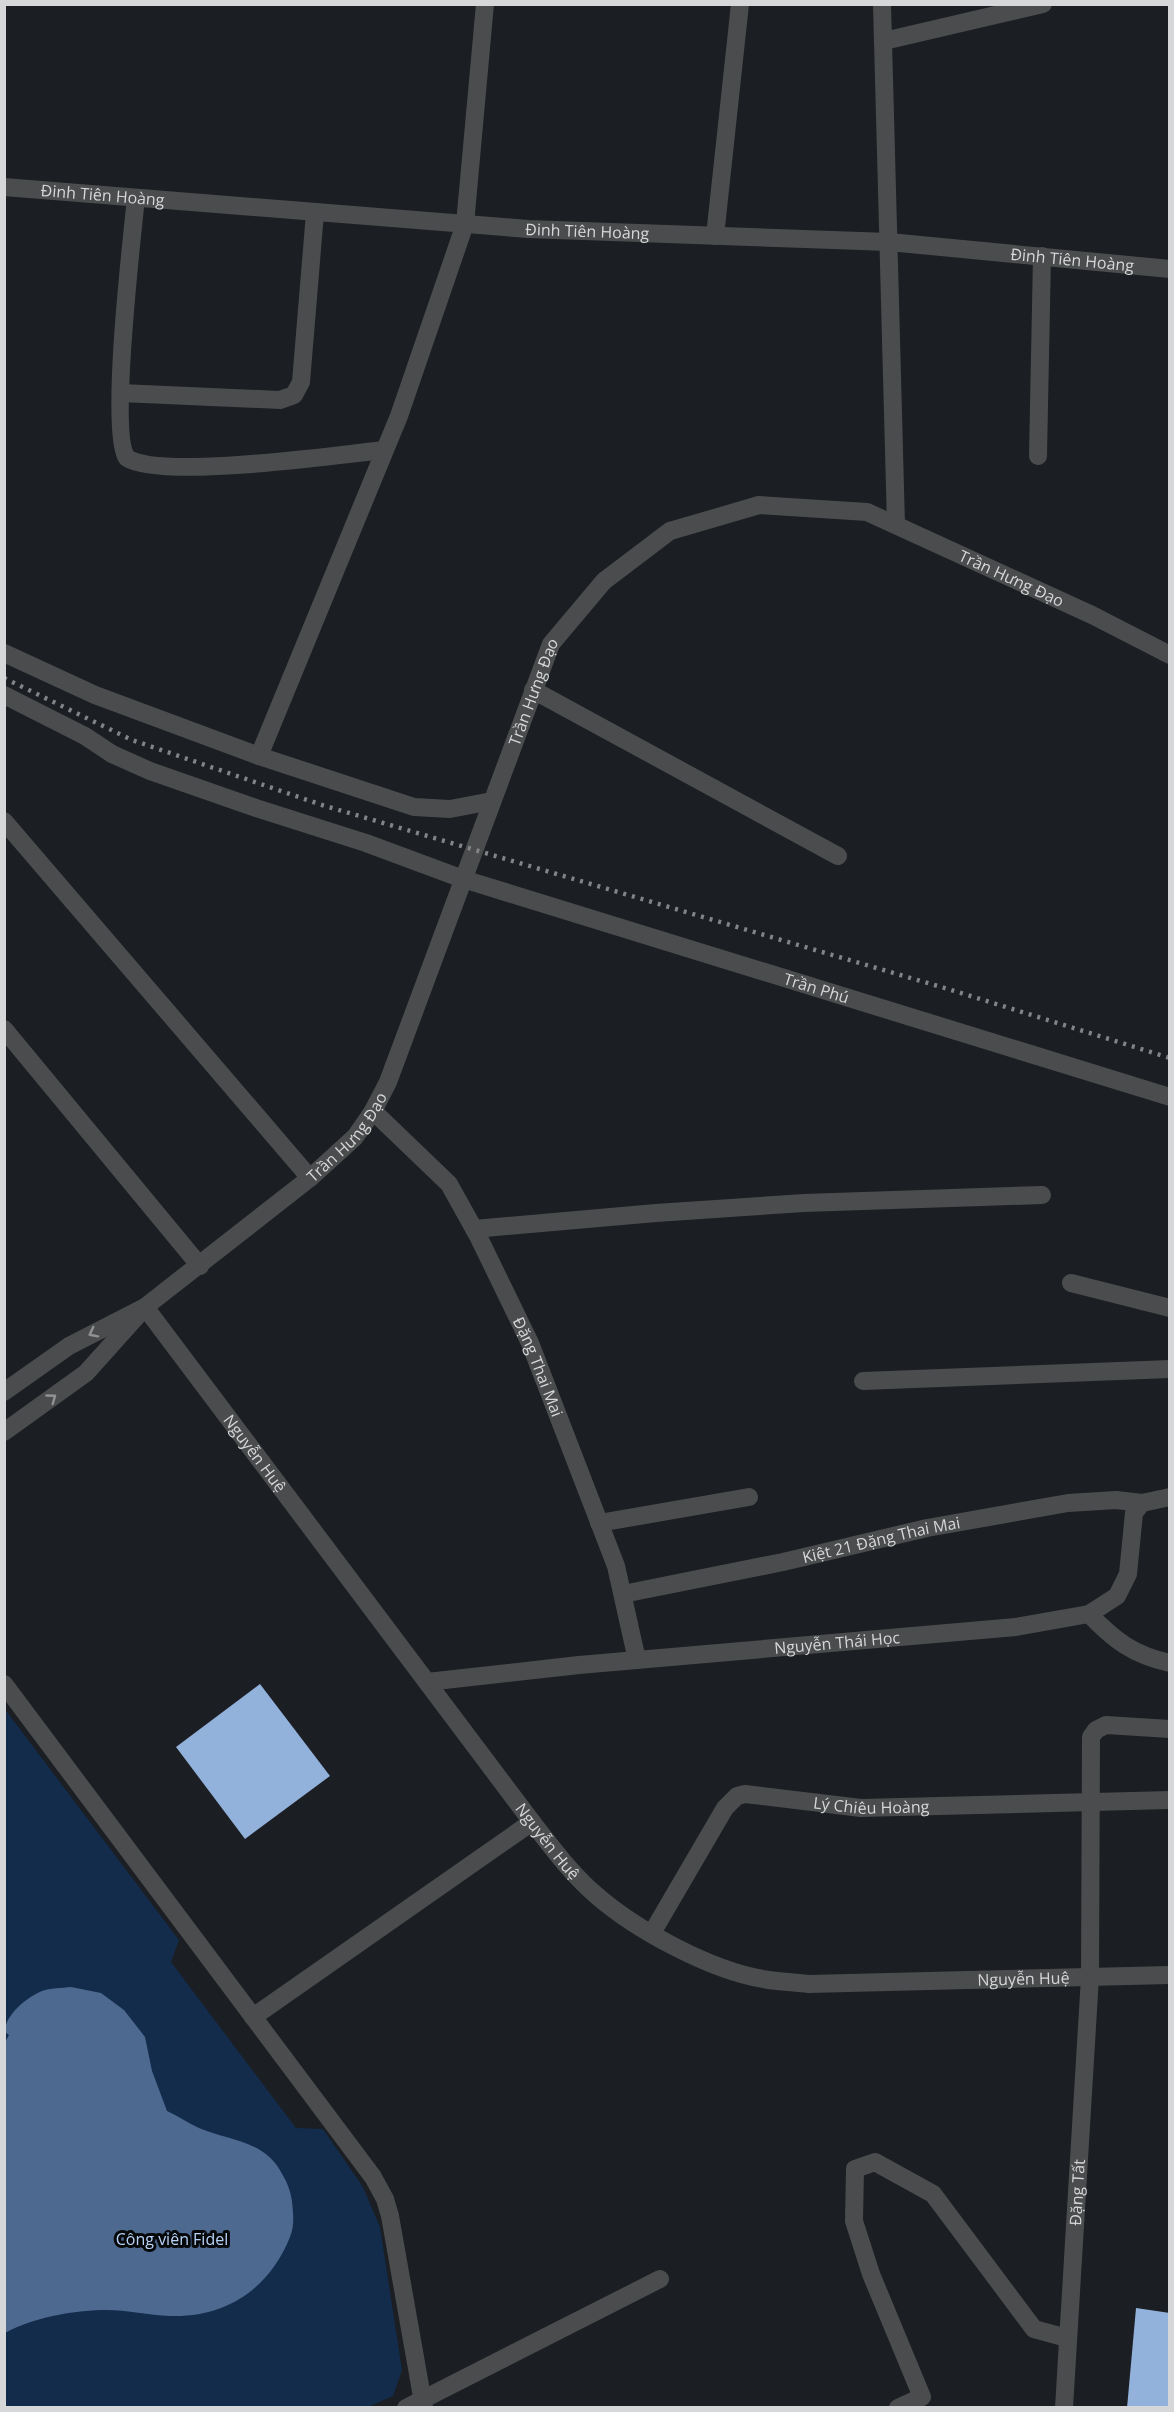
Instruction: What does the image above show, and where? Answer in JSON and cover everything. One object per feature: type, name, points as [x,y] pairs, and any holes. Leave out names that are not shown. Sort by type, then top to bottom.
[{"type":"street","points":[[259,756],[399,416],[465,225],[485,4]]},
{"type":"street","points":[[715,236],[740,4]]},
{"type":"street","points":[[882,4],[896,525]]},
{"type":"street","points":[[884,41],[1043,4]]},
{"type":"street","name":"Đinh Tiên Hoàng","points":[[4,187],[465,225],[889,242],[1170,269]]},
{"type":"street","points":[[136,198],[124,318],[121,445],[124,455],[132,461],[144,464],[194,466],[245,464],[384,450]]},
{"type":"street","points":[[121,393],[280,400],[294,395],[301,382],[315,213]]},
{"type":"street","points":[[1038,456],[1042,256]]},
{"type":"street","name":"Trần Hưng Đạo","points":[[4,1392],[69,1346],[145,1307],[310,1178],[355,1137],[373,1111],[388,1082],[550,644],[604,581],[670,531],[759,505],[867,512],[1092,615],[1170,655]]},
{"type":"street","points":[[4,653],[94,695],[259,756],[414,807],[450,809],[492,801]]},
{"type":"street","points":[[533,690],[838,856]]},
{"type":"street","name":"Trần Phú","points":[[4,695],[85,736],[112,754],[150,771],[256,808],[366,843],[464,879],[1170,1097]]},
{"type":"street","points":[[4,821],[310,1178]]},
{"type":"street","points":[[4,1029],[200,1266]]},
{"type":"street","name":"Đặng Thai Mai","points":[[373,1111],[448,1184],[474,1229],[530,1343],[616,1566],[637,1660]]},
{"type":"street","points":[[474,1229],[804,1203],[1042,1195]]},
{"type":"street","points":[[1071,1283],[1170,1308]]},
{"type":"street","name":"Trần Hưng Đạo","points":[[4,1432],[86,1373],[145,1307]]},
{"type":"street","name":"Nguyễn Huệ","points":[[145,1307],[532,1822],[566,1864],[595,1894],[635,1924],[712,1964],[762,1979],[809,1984],[1170,1975]]},
{"type":"street","points":[[863,1380],[1170,1369]]},
{"type":"street","points":[[599,1523],[749,1497]]},
{"type":"street","points":[[1142,1503],[1170,1497]]},
{"type":"street","name":"Kiệt 21 Đặng Thai Mai","points":[[623,1594],[783,1562],[927,1528],[1068,1503],[1116,1500],[1142,1503]]},
{"type":"street","name":"Nguyễn Thái Học","points":[[427,1682],[637,1660],[1016,1627],[1089,1614],[1117,1596],[1128,1574],[1134,1513],[1142,1503]]},
{"type":"street","points":[[1089,1614],[1117,1642],[1155,1660],[1170,1663]]},
{"type":"street","points":[[4,1684],[373,2177],[385,2199],[390,2216],[424,2404]]},
{"type":"street","name":"Đặng Tất","points":[[1064,2408],[1090,1977],[1091,1737],[1096,1730],[1106,1725],[1170,1729]]},
{"type":"street","name":"Lý Chiêu Hoàng","points":[[652,1933],[725,1808],[737,1796],[745,1794],[861,1808],[1170,1800]]},
{"type":"street","points":[[253,2017],[532,1822]]},
{"type":"street","points":[[898,2408],[922,2397],[871,2274],[854,2221],[855,2169],[875,2162],[933,2194],[1034,2329],[1067,2338]]},
{"type":"street","points":[[406,2408],[424,2404],[660,2279]]},
{"type":"green space","name":"Công viên Fidel","points":[[4,1708],[179,1940],[171,1962],[296,2128],[323,2129],[363,2187],[380,2227],[402,2370],[393,2396],[366,2408],[5,2407]]},
{"type":"shaded area","points":[[71,1987],[101,1993],[124,2010],[145,2037],[152,2071],[167,2111],[199,2128],[255,2147],[274,2161],[285,2179],[293,2210],[290,2237],[270,2272],[243,2297],[227,2306],[209,2312],[170,2316],[110,2310],[77,2312],[39,2319],[5,2333],[4,2044],[9,2035],[5,2032],[6,2026],[12,2014],[23,2002],[36,1994],[49,1989]]},
{"type":"building","points":[[260,1684],[330,1776],[245,1839],[176,1747]]},
{"type":"building","points":[[1136,2308],[1170,2313],[1170,2408],[1127,2408]]},
{"type":"railway","points":[[4,678],[132,740],[322,805],[948,989],[1170,1058]]}]
